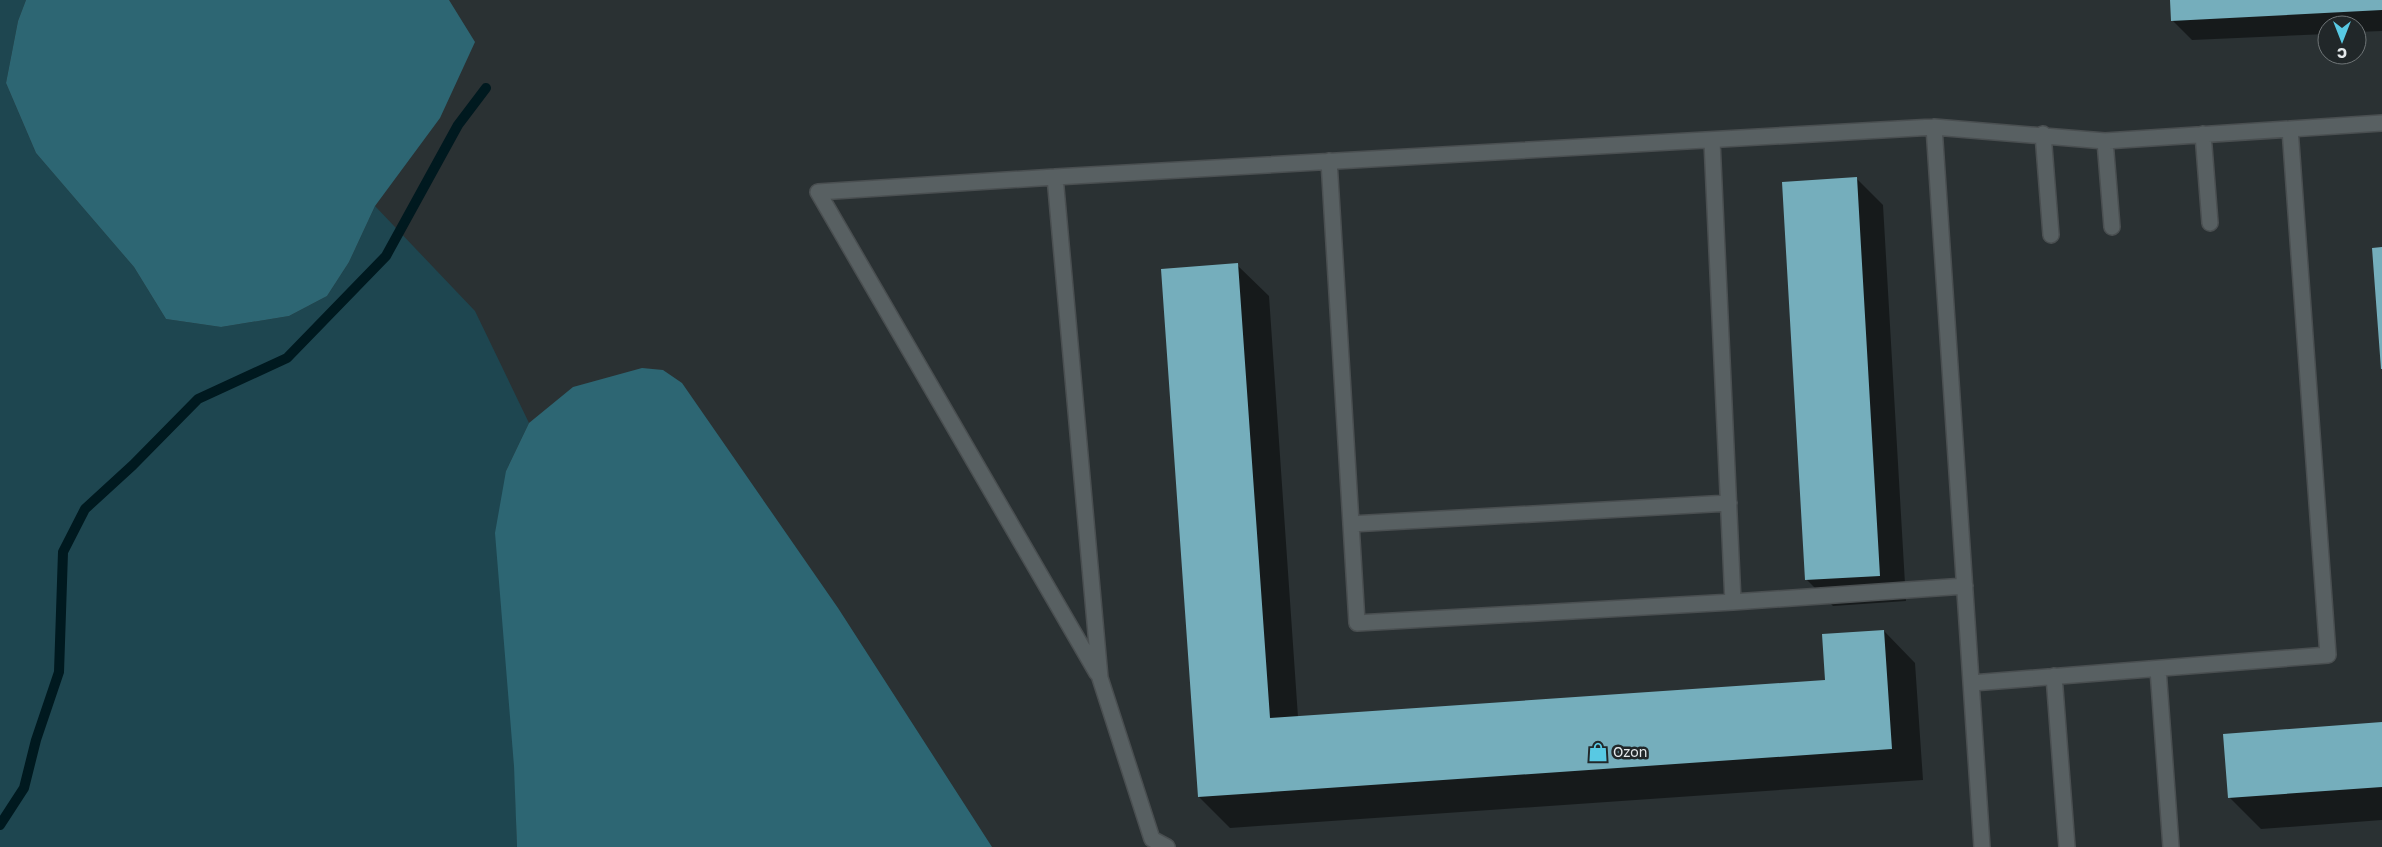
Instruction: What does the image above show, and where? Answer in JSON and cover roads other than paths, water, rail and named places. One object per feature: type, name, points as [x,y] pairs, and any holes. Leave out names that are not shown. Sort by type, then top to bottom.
[{"type":"lane","points":[[1167,847],[1152,839],[1100,678],[818,192],[1934,127],[2043,134],[2105,141],[2382,123]]},
{"type":"lane","points":[[1934,127],[1982,847]]},
{"type":"lane","points":[[1972,682],[2328,655],[2290,129]]},
{"type":"lane","points":[[2043,134],[2050,235]]},
{"type":"lane","points":[[2203,134],[2210,223]]},
{"type":"lane","points":[[1712,141],[1733,602]]},
{"type":"lane","points":[[2105,141],[2112,227]]},
{"type":"lane","points":[[1329,161],[1357,623],[1733,602],[1965,586]]},
{"type":"lane","points":[[1055,177],[1100,678]]},
{"type":"lane","points":[[1351,524],[1728,503]]},
{"type":"lane","points":[[2158,669],[2171,847]]},
{"type":"lane","points":[[2054,676],[2067,847]]},
{"type":"waterway","points":[[0,825],[24,788],[36,740],[59,672],[63,552],[85,509],[133,465],[198,399],[287,358],[386,256],[458,125],[486,88]]},
{"type":"place","name":"Ozon","points":[[1598,752]]}]
